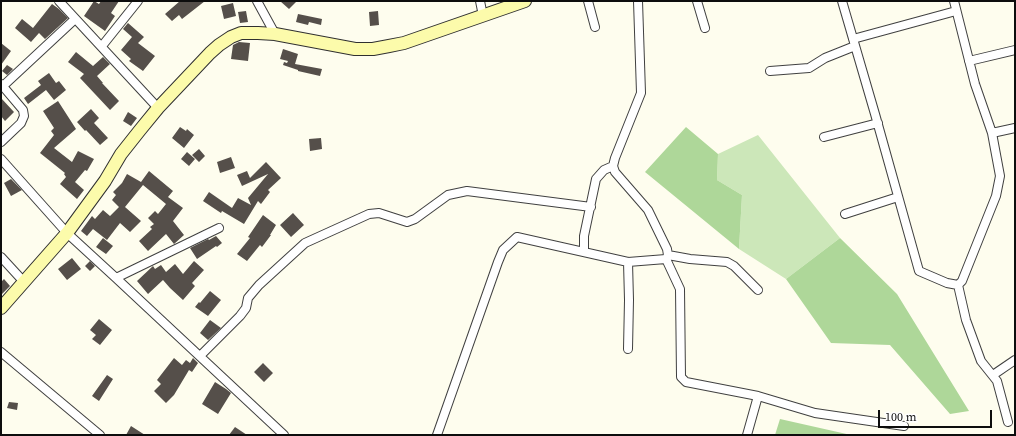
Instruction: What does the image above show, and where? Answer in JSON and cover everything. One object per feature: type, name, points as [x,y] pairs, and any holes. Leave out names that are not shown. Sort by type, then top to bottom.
[{"type":"street","points":[[58,1],[102,46],[158,108]]},
{"type":"street","points":[[102,46],[138,1]]},
{"type":"street","points":[[257,1],[276,34]]},
{"type":"street","points":[[480,1],[483,16]]},
{"type":"street","points":[[1,308],[67,233],[98,191],[121,154],[158,108],[210,53],[231,37],[241,33],[258,32],[349,48],[373,49],[404,43],[525,1]]},
{"type":"street","points":[[588,1],[595,27]]},
{"type":"street","points":[[638,1],[641,93],[613,166],[615,172],[648,210],[667,249],[667,257],[680,289],[681,377],[686,382],[758,396],[815,413],[904,426]]},
{"type":"street","points":[[697,1],[705,28]]},
{"type":"street","points":[[842,1],[919,271],[947,283],[958,285]]},
{"type":"street","points":[[954,1],[975,84],[992,134],[1000,176],[996,196],[962,281],[958,285]]},
{"type":"street","points":[[770,71],[809,68],[854,43],[956,11]]},
{"type":"street","points":[[1,142],[21,123],[24,116],[23,110],[2,85],[75,19]]},
{"type":"street","points":[[969,61],[1015,50]]},
{"type":"street","points":[[824,137],[878,123]]},
{"type":"street","points":[[992,134],[1015,128]]},
{"type":"street","points":[[1,159],[67,233],[284,435]]},
{"type":"street","points":[[584,252],[584,236],[596,179],[604,170],[613,166]]},
{"type":"street","points":[[200,356],[240,316],[246,308],[248,298],[259,285],[305,243],[369,214],[379,213],[407,222],[415,219],[448,195],[467,191],[591,207]]},
{"type":"street","points":[[845,214],[898,197]]},
{"type":"street","points":[[116,278],[219,228]]},
{"type":"street","points":[[438,435],[503,250],[517,237],[628,262],[667,257],[727,262],[734,266],[758,290]]},
{"type":"street","points":[[1,257],[24,282]]},
{"type":"street","points":[[628,262],[628,349]]},
{"type":"street","points":[[958,285],[966,320],[981,361],[997,380],[1008,422]]},
{"type":"street","points":[[1,352],[100,435]]},
{"type":"street","points":[[993,375],[1015,360]]},
{"type":"street","points":[[747,435],[758,396]]},
{"type":"green space","points":[[686,127],[718,154],[717,180],[742,195],[739,249],[645,172]]},
{"type":"green space","points":[[758,135],[840,238],[786,279],[739,249],[742,195],[717,180],[718,154]]},
{"type":"green space","points":[[840,238],[897,294],[969,411],[950,414],[890,345],[831,343],[786,279]]},
{"type":"green space","points":[[780,419],[851,435],[775,435]]},
{"type":"building","points":[[94,1],[99,4],[101,1],[119,1],[111,13],[115,16],[105,31],[84,16]]},
{"type":"building","points":[[180,1],[205,1],[182,19],[179,15],[172,21],[165,14]]},
{"type":"building","points":[[280,1],[297,1],[289,9]]},
{"type":"building","points":[[233,3],[236,16],[224,19],[221,6]]},
{"type":"building","points":[[52,4],[68,18],[45,39],[39,33],[31,42],[15,28],[22,19],[33,28]]},
{"type":"building","points":[[246,11],[248,22],[240,23],[238,12]]},
{"type":"building","points":[[378,11],[379,25],[370,26],[369,12]]},
{"type":"building","points":[[298,14],[322,19],[321,25],[309,22],[308,25],[296,22]]},
{"type":"building","points":[[128,23],[144,37],[138,43],[155,56],[143,71],[129,61],[131,59],[121,50],[132,37],[123,29]]},
{"type":"building","points":[[239,42],[250,43],[248,61],[231,59],[233,45]]},
{"type":"building","points":[[1,43],[11,51],[1,65]]},
{"type":"building","points":[[283,49],[298,54],[295,64],[322,69],[320,76],[298,71],[283,65],[284,62],[287,63],[288,61],[280,59]]},
{"type":"building","points":[[76,52],[93,66],[103,57],[110,64],[97,76],[119,101],[110,110],[80,78],[84,74],[68,62]]},
{"type":"building","points":[[7,65],[13,69],[7,75],[2,71]]},
{"type":"building","points":[[49,73],[56,83],[59,81],[66,90],[54,100],[46,90],[28,104],[24,98],[41,85],[38,81]]},
{"type":"building","points":[[1,98],[14,112],[5,121],[1,116]]},
{"type":"building","points":[[58,101],[76,129],[54,148],[72,162],[78,151],[94,159],[87,171],[85,170],[75,182],[84,190],[77,199],[60,184],[66,177],[64,174],[65,173],[40,153],[54,135],[51,131],[54,128],[43,111]]},
{"type":"building","points":[[91,109],[99,118],[94,123],[108,138],[100,145],[77,122]]},
{"type":"building","points":[[128,112],[137,118],[131,126],[123,121]]},
{"type":"building","points":[[180,127],[186,131],[187,129],[194,135],[184,148],[172,138]]},
{"type":"building","points":[[321,138],[322,149],[310,151],[309,139]]},
{"type":"building","points":[[199,149],[205,156],[199,162],[192,155]]},
{"type":"building","points":[[187,152],[195,159],[189,166],[181,159]]},
{"type":"building","points":[[231,157],[235,168],[220,173],[217,162]]},
{"type":"building","points":[[266,162],[281,178],[268,190],[270,192],[261,204],[258,201],[244,224],[222,211],[221,213],[203,201],[209,192],[232,208],[238,198],[251,205],[248,198],[268,174],[242,186],[237,175],[247,171],[250,178]]},
{"type":"building","points":[[149,171],[173,191],[168,197],[183,208],[173,221],[184,235],[174,244],[166,234],[148,251],[139,241],[152,229],[150,227],[154,224],[148,218],[155,211],[158,214],[166,204],[143,185],[125,207],[141,221],[130,232],[120,223],[107,240],[93,229],[87,236],[81,231],[92,216],[95,219],[103,210],[110,216],[119,207],[112,200],[116,195],[113,192],[122,183],[127,174],[141,182]]},
{"type":"building","points":[[11,179],[22,190],[11,196],[4,183]]},
{"type":"building","points":[[293,213],[304,225],[291,237],[280,225]]},
{"type":"building","points":[[263,215],[276,225],[262,247],[260,245],[247,261],[237,254],[250,238],[248,237]]},
{"type":"building","points":[[216,236],[222,243],[197,259],[190,248]]},
{"type":"building","points":[[103,238],[113,246],[106,254],[96,247]]},
{"type":"building","points":[[72,258],[81,269],[67,280],[58,269]]},
{"type":"building","points":[[90,261],[95,266],[90,271],[85,266]]},
{"type":"building","points":[[194,261],[204,270],[192,283],[195,286],[183,300],[163,280],[148,294],[137,281],[153,266],[155,269],[161,265],[166,272],[175,264],[183,274]]},
{"type":"building","points":[[4,279],[10,286],[1,295],[1,282]]},
{"type":"building","points":[[210,291],[221,300],[208,316],[195,307]]},
{"type":"building","points":[[99,319],[112,330],[100,345],[92,339],[96,335],[90,330]]},
{"type":"building","points":[[210,320],[221,328],[208,340],[200,333]]},
{"type":"building","points":[[174,358],[182,365],[186,360],[190,363],[193,358],[198,363],[192,372],[189,370],[174,395],[166,403],[154,391],[161,384],[157,380]]},
{"type":"building","points":[[263,363],[273,373],[264,382],[254,372]]},
{"type":"building","points":[[107,375],[113,379],[99,401],[92,396]]},
{"type":"building","points":[[215,382],[231,393],[218,414],[202,404]]},
{"type":"building","points":[[9,402],[18,403],[17,410],[7,408]]},
{"type":"building","points":[[131,426],[145,435],[126,435]]},
{"type":"building","points":[[235,427],[247,435],[229,435]]}]
